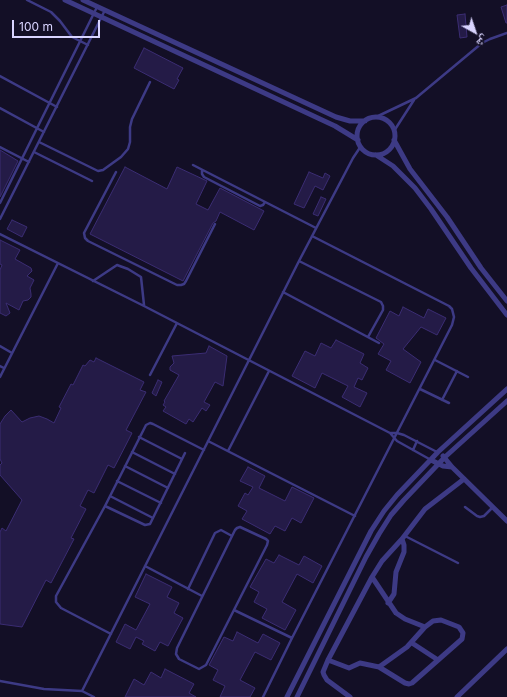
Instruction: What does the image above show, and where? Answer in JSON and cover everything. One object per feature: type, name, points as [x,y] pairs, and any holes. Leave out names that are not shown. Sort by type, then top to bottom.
[{"type":"street","points":[[65,0],[335,126],[358,140]]},
{"type":"street","points":[[83,0],[336,117],[350,121],[364,122],[376,117],[388,121],[394,132],[394,140],[410,169],[507,302]]},
{"type":"street","points":[[364,122],[358,132],[358,140],[361,146],[369,153],[376,155],[393,166],[415,188],[475,273],[507,315]]},
{"type":"street","points":[[376,155],[388,150],[394,140]]},
{"type":"street","points":[[287,697],[371,531],[384,511],[397,495],[438,452],[507,389]]},
{"type":"street","points":[[297,697],[379,534],[391,515],[445,458],[507,401]]},
{"type":"street","points":[[438,452],[464,480],[507,521]]},
{"type":"street","points":[[431,460],[439,464],[452,467]]},
{"type":"street","points":[[350,697],[327,680],[324,675],[323,672],[328,660],[382,561],[404,538],[416,519],[425,509],[464,480]]},
{"type":"street","points":[[388,603],[394,594],[396,572],[404,552],[404,538]]},
{"type":"street","points":[[372,577],[388,603],[400,616],[425,627]]},
{"type":"street","points":[[328,660],[349,668],[360,663],[379,667],[409,684],[462,639],[464,632],[459,627],[441,620],[433,621],[425,627],[412,643],[379,667]]},
{"type":"street","points":[[412,643],[438,660]]},
{"type":"street","points":[[457,697],[507,649]]},
{"type":"lane","points":[[27,0],[51,12],[60,20],[69,34],[88,45]]},
{"type":"lane","points":[[0,203],[97,7]]},
{"type":"lane","points":[[0,219],[106,10]]},
{"type":"lane","points":[[376,117],[416,98],[482,43],[507,33]]},
{"type":"lane","points":[[0,76],[57,107]]},
{"type":"lane","points":[[39,142],[98,171],[102,170],[121,157],[128,149],[132,119],[150,82]]},
{"type":"lane","points":[[394,132],[416,98]]},
{"type":"lane","points":[[0,108],[44,132]]},
{"type":"lane","points":[[82,691],[283,292],[350,162],[361,146]]},
{"type":"lane","points":[[0,147],[29,162]]},
{"type":"lane","points":[[34,152],[92,181]]},
{"type":"lane","points":[[193,165],[316,228]]},
{"type":"lane","points":[[202,170],[204,177],[260,206],[265,202]]},
{"type":"lane","points":[[116,172],[85,232],[84,236],[88,241],[177,285],[183,285],[215,224]]},
{"type":"lane","points":[[11,180],[18,184]]},
{"type":"lane","points":[[0,234],[144,306],[390,433],[395,439],[431,460]]},
{"type":"lane","points":[[263,697],[454,321],[452,309],[445,304],[312,236]]},
{"type":"lane","points":[[299,261],[381,302],[383,310],[368,337]]},
{"type":"lane","points":[[128,269],[132,262]]},
{"type":"lane","points":[[0,377],[58,263]]},
{"type":"lane","points":[[93,281],[117,265],[128,269],[141,278],[144,306]]},
{"type":"lane","points":[[283,292],[379,343]]},
{"type":"lane","points":[[150,375],[177,323]]},
{"type":"lane","points":[[0,346],[12,353]]},
{"type":"lane","points":[[435,360],[468,377]]},
{"type":"lane","points":[[0,366],[4,368]]},
{"type":"lane","points":[[228,451],[269,370]]},
{"type":"lane","points":[[442,400],[457,371]]},
{"type":"lane","points":[[420,389],[448,403]]},
{"type":"lane","points":[[111,634],[61,608],[58,605],[56,596],[105,506],[146,425],[151,423],[204,450]]},
{"type":"lane","points":[[390,433],[398,433],[438,452]]},
{"type":"lane","points":[[139,437],[182,459]]},
{"type":"lane","points":[[208,441],[355,516]]},
{"type":"lane","points":[[413,450],[417,442]]},
{"type":"lane","points":[[132,452],[175,474]]},
{"type":"lane","points":[[105,506],[145,525],[150,524],[185,454]]},
{"type":"lane","points":[[125,466],[168,488]]},
{"type":"lane","points":[[117,481],[161,503]]},
{"type":"lane","points":[[110,496],[153,518]]},
{"type":"lane","points":[[465,507],[480,517],[484,516],[492,507]]},
{"type":"lane","points":[[240,527],[268,541],[206,665],[199,669],[179,659],[176,654],[177,648],[232,536],[237,528],[240,527]]},
{"type":"lane","points":[[188,589],[215,533],[218,530],[221,530],[232,536]]},
{"type":"lane","points":[[404,538],[458,563]]},
{"type":"lane","points":[[145,566],[202,596]]},
{"type":"lane","points":[[234,610],[292,638]]},
{"type":"lane","points":[[0,681],[44,689],[82,691],[94,697]]},
{"type":"building","points":[[507,5],[507,23],[506,23],[501,7]]},
{"type":"building","points":[[465,14],[467,37],[460,38],[457,15]]},
{"type":"building","points":[[144,48],[183,68],[174,89],[134,68]]},
{"type":"building","points":[[0,150],[18,161],[0,197]]},
{"type":"building","points":[[125,167],[167,189],[177,167],[207,181],[196,204],[208,210],[220,188],[264,211],[254,230],[220,212],[183,281],[90,234]]},
{"type":"building","points":[[309,172],[323,178],[325,173],[330,176],[323,190],[315,186],[304,208],[294,204]]},
{"type":"building","points":[[321,197],[326,199],[318,216],[313,214]]},
{"type":"building","points":[[12,220],[27,227],[22,237],[7,229]]},
{"type":"building","points":[[0,240],[20,250],[15,259],[31,268],[32,271],[27,276],[34,280],[30,288],[31,297],[28,300],[23,301],[19,310],[6,303],[10,313],[6,316],[0,313],[0,270],[2,265],[0,264]]},
{"type":"building","points":[[403,307],[424,318],[428,309],[446,318],[437,335],[421,327],[403,349],[421,362],[410,383],[386,370],[391,361],[378,354],[384,344],[376,338],[390,311],[399,316]]},
{"type":"building","points":[[336,340],[364,354],[360,363],[368,368],[362,380],[358,378],[354,387],[367,393],[360,407],[342,397],[348,386],[322,373],[315,388],[292,376],[305,351],[315,356],[321,343],[331,348]]},
{"type":"building","points":[[209,346],[227,356],[223,386],[215,382],[204,402],[210,405],[206,411],[202,408],[193,422],[189,419],[186,424],[163,411],[166,407],[163,405],[165,402],[164,401],[179,375],[170,370],[170,367],[174,363],[172,356],[206,353]]},
{"type":"building","points":[[96,358],[144,382],[140,390],[146,392],[126,430],[132,433],[114,468],[108,465],[94,493],[88,490],[80,506],[86,509],[71,538],[74,539],[51,583],[46,580],[22,627],[0,624],[0,532],[2,528],[6,531],[22,500],[0,475],[0,465],[2,463],[0,459],[0,424],[11,410],[22,422],[39,416],[54,423],[61,408],[59,407],[71,384],[73,385],[83,365],[85,366],[90,360],[94,362]]},
{"type":"building","points":[[158,380],[162,382],[156,396],[152,393]]},
{"type":"building","points":[[248,467],[265,476],[259,488],[285,501],[292,487],[314,498],[301,523],[292,518],[285,531],[275,526],[270,534],[242,519],[247,511],[238,506],[245,493],[248,495],[253,487],[240,481]]},
{"type":"building","points":[[279,555],[299,565],[304,556],[322,566],[313,583],[297,574],[282,602],[296,610],[285,630],[262,618],[267,609],[254,602],[259,592],[250,587],[266,559],[274,563]]},
{"type":"building","points":[[146,574],[172,587],[167,597],[179,603],[174,613],[183,618],[168,646],[160,642],[155,651],[142,644],[144,641],[136,637],[130,649],[116,642],[125,624],[136,630],[150,604],[135,597]]},
{"type":"building","points":[[237,632],[258,643],[263,634],[280,643],[271,660],[255,652],[240,680],[255,688],[250,697],[220,697],[225,686],[213,680],[218,670],[209,665],[224,637],[233,641]]},
{"type":"building","points":[[165,669],[194,684],[189,693],[196,697],[125,697],[134,679],[144,685],[151,672],[161,678]]}]
